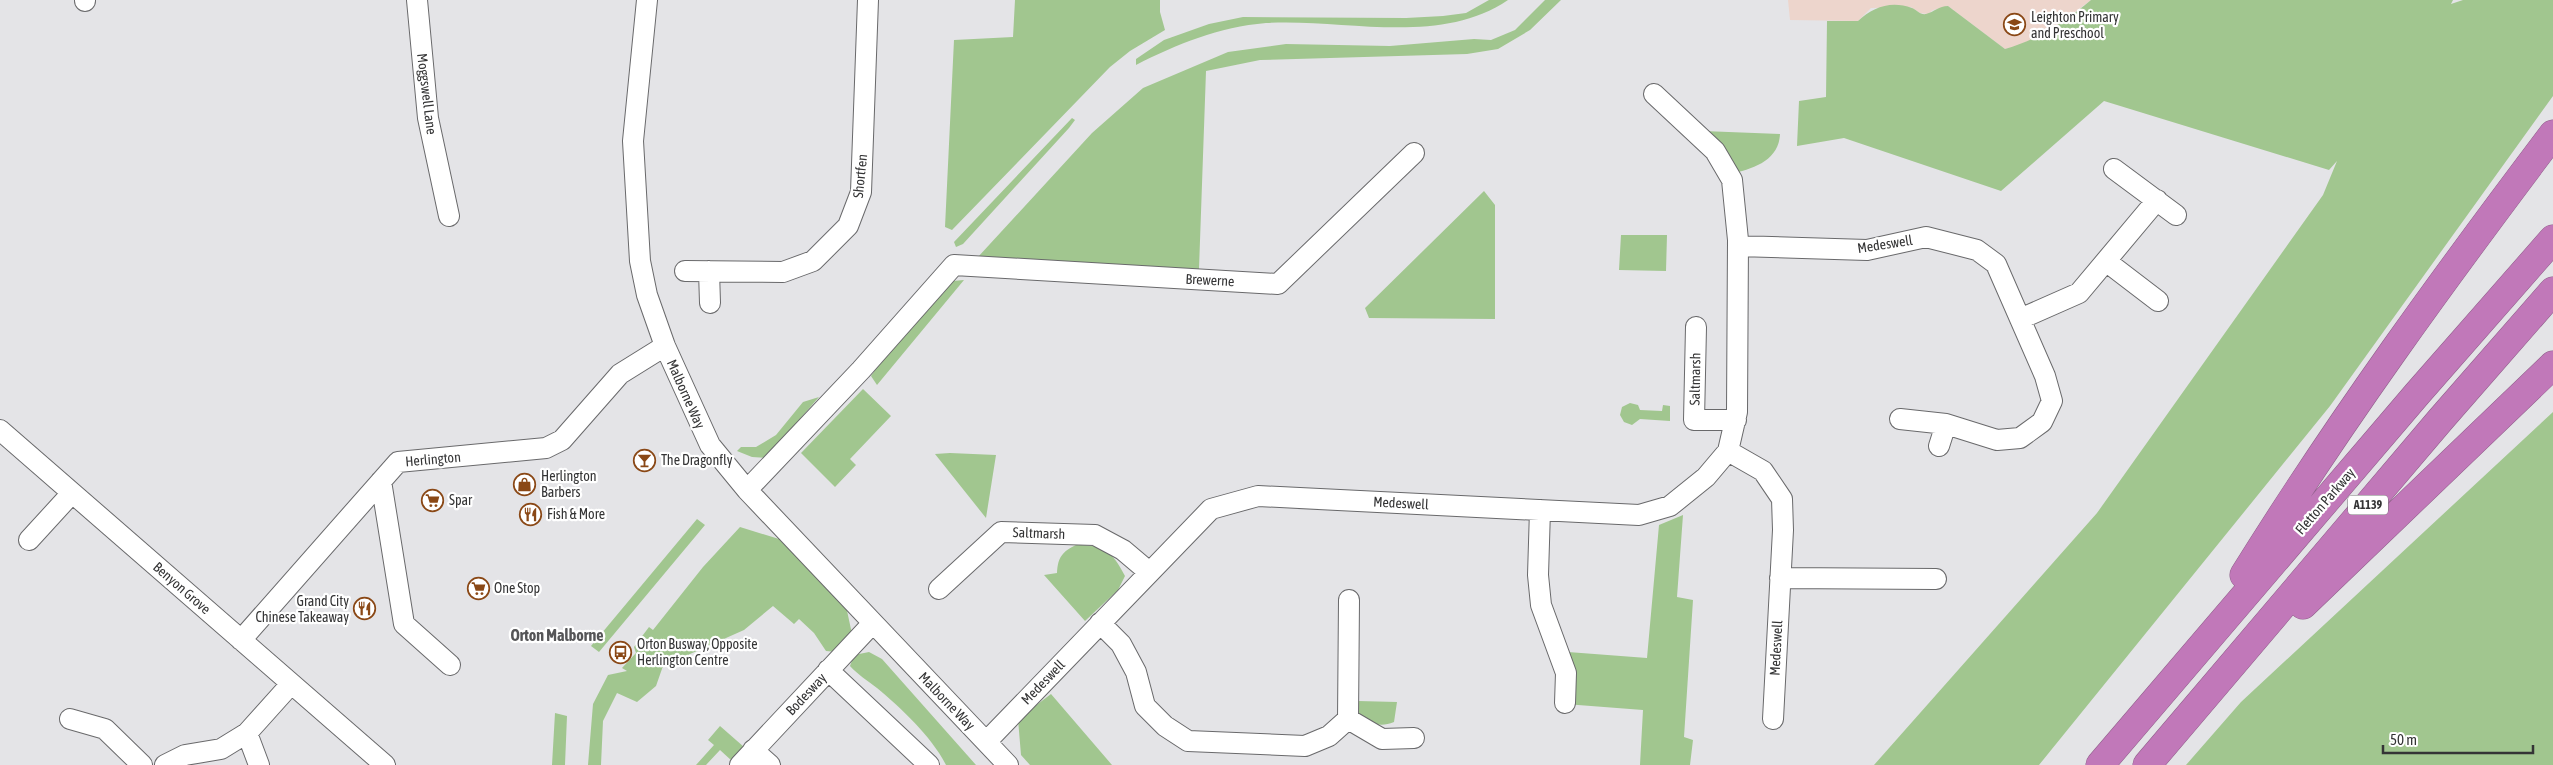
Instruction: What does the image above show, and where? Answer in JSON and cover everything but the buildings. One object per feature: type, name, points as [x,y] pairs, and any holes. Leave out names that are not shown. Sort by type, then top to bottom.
[{"type":"highway","points":[[2200,647],[2300,484],[2449,272],[2553,134]]},
{"type":"highway","name":"Fletton Parkway","points":[[2100,765],[2553,239]]},
{"type":"highway","name":"A1139","points":[[2147,765],[2553,291]]},
{"type":"highway","points":[[2184,720],[2553,365]]},
{"type":"street","name":"Moggswell Lane","points":[[417,0],[428,118],[449,216]]},
{"type":"street","name":"Malborne Way","points":[[647,0],[633,141],[640,261],[647,295],[665,346],[710,445],[747,490],[872,624],[987,741],[1008,765]]},
{"type":"street","name":"Shortfen","points":[[685,271],[783,272],[813,261],[848,226],[861,192],[868,0]]},
{"type":"street","name":"Medeswell","points":[[987,741],[1211,509],[1258,496],[1638,515],[1670,506],[1706,477],[1728,451],[1736,420],[1738,246],[1733,185],[1715,151],[1654,94]]},
{"type":"street","name":"Brewerne","points":[[747,490],[776,457],[861,370],[954,265],[1278,284],[1414,154]]},
{"type":"street","points":[[2114,169],[2176,214]]},
{"type":"street","points":[[2020,319],[2079,293],[2107,262],[2157,200]]},
{"type":"street","name":"Medeswell","points":[[1738,246],[1867,250],[1926,237],[1978,250],[1996,264],[2045,376],[2052,400],[2042,422],[2020,438],[1997,440],[1946,424],[1900,419]]},
{"type":"street","points":[[2107,262],[2158,301]]},
{"type":"street","points":[[709,271],[710,303]]},
{"type":"street","name":"Saltmarsh","points":[[1696,327],[1694,420],[1736,420]]},
{"type":"street","name":"Herlington","points":[[241,640],[398,462],[546,448],[562,440],[620,374],[665,346]]},
{"type":"street","points":[[1939,446],[1946,424]]},
{"type":"street","name":"Benyon Grove","points":[[0,430],[385,765]]},
{"type":"street","name":"Medeswell","points":[[1728,451],[1763,471],[1782,499],[1783,530],[1773,719]]},
{"type":"street","points":[[381,481],[404,624],[450,665]]},
{"type":"street","points":[[30,540],[72,493]]},
{"type":"street","points":[[1540,510],[1538,575],[1541,605],[1564,666],[1566,703]]},
{"type":"street","name":"Saltmarsh","points":[[939,589],[1002,532],[1096,535],[1123,550],[1149,572]]},
{"type":"street","points":[[1780,578],[1936,579]]},
{"type":"street","points":[[1100,622],[1121,644],[1136,672],[1145,706],[1165,726],[1188,740],[1305,746],[1329,736],[1348,719],[1349,600]]},
{"type":"street","name":"Bodesway","points":[[740,765],[872,624]]},
{"type":"street","points":[[828,670],[930,765]]},
{"type":"street","points":[[165,765],[185,755],[221,749],[247,734],[291,684]]},
{"type":"street","points":[[70,719],[105,729],[142,765]]},
{"type":"street","points":[[1348,719],[1382,739],[1414,738]]},
{"type":"street","points":[[247,734],[259,765]]},
{"type":"street","points":[[753,750],[770,765]]},
{"type":"shaded area","name":"Leighton Primary and Preschool","points":[[1788,0],[2091,0],[2051,30],[2025,44],[2005,49],[1948,6],[1933,10],[1928,14],[1920,13],[1911,7],[1871,8],[1858,21],[1790,20]]},
{"type":"green space","points":[[1015,0],[1160,0],[1160,12],[1165,30],[1130,51],[1110,67],[952,230],[945,227],[954,40],[1013,37]]},
{"type":"green space","points":[[1489,0],[1508,0],[1481,14],[1452,23],[1421,27],[1266,23],[1232,28],[1167,50],[1136,65],[1136,59],[1164,40],[1209,24],[1243,17],[1406,18],[1443,16],[1466,13]]},
{"type":"green space","points":[[1545,0],[1561,0],[1530,30],[1498,49],[1467,54],[1260,60],[1206,71],[1199,269],[978,257],[1092,133],[1143,88],[1228,52],[1286,44],[1390,46],[1474,39],[1491,40],[1515,30]]},
{"type":"green space","points":[[2091,0],[2453,0],[2451,4],[2463,0],[2553,0],[2553,96],[2330,406],[2039,765],[1874,765],[2097,513],[2323,195],[2337,161],[2329,170],[2104,101],[2001,191],[1844,138],[1797,146],[1799,101],[1826,97],[1827,21],[1858,21],[1876,9],[1890,5],[1912,8],[1924,14],[1948,6],[2005,49],[2028,41],[2050,29],[2071,16]]},
{"type":"green space","points":[[1072,118],[1075,120],[1069,128],[963,244],[956,247],[954,242]]},
{"type":"green space","points":[[1703,131],[1780,134],[1779,143],[1771,156],[1758,165],[1734,173]]},
{"type":"green space","points":[[1484,191],[1495,205],[1495,319],[1369,318],[1365,308]]},
{"type":"green space","points":[[1621,235],[1667,235],[1666,271],[1619,270]]},
{"type":"green space","points":[[964,280],[877,385],[871,376],[884,357],[953,281]]},
{"type":"green space","points":[[863,389],[891,416],[850,459],[856,465],[835,487],[801,453]]},
{"type":"green space","points":[[819,397],[766,458],[752,457],[737,451],[741,447],[756,447],[776,435],[803,402]]},
{"type":"green space","points":[[1630,403],[1638,405],[1640,410],[1662,411],[1663,405],[1670,406],[1670,421],[1640,419],[1632,425],[1624,422],[1620,415],[1622,407]]},
{"type":"green space","points":[[2553,412],[2553,765],[2186,765],[2241,702]]},
{"type":"green space","points":[[935,454],[996,455],[986,518]]},
{"type":"green space","points":[[1683,515],[1677,597],[1693,600],[1684,737],[1693,740],[1690,765],[1640,765],[1643,710],[1565,704],[1568,652],[1647,658],[1659,525]]},
{"type":"green space","points":[[697,519],[705,525],[599,652],[591,646]]},
{"type":"green space","points":[[740,527],[779,539],[846,606],[852,634],[837,652],[826,651],[814,633],[799,619],[794,624],[773,606],[744,630],[663,666],[656,686],[637,702],[617,693],[603,721],[601,765],[588,765],[593,704],[608,675],[627,671],[622,668],[636,653],[634,647],[649,627],[653,630],[703,567]]},
{"type":"green space","points":[[1076,545],[1094,546],[1106,551],[1116,561],[1125,576],[1118,590],[1085,621],[1044,575],[1057,573],[1058,563],[1062,556],[1067,550]]},
{"type":"green space","points":[[869,652],[882,659],[976,765],[946,765],[933,744],[906,714],[850,666],[854,655]]},
{"type":"green space","points":[[1051,694],[1112,765],[1030,765],[1021,755],[1018,719]]},
{"type":"green space","points":[[1358,701],[1397,702],[1394,722],[1379,725],[1362,718],[1357,715]]},
{"type":"green space","points":[[555,713],[567,716],[565,765],[552,765]]},
{"type":"green space","points":[[720,726],[744,747],[732,761],[720,750],[706,765],[696,765],[714,745],[708,740]]},
{"type":"place","name":"Leighton Primary and Preschool","points":[[2015,25]]},
{"type":"place","name":"The Dragonfly","points":[[645,460]]},
{"type":"place","name":"Herlington Barbers","points":[[525,484]]},
{"type":"place","name":"Spar","points":[[433,500]]},
{"type":"place","name":"Fish & More","points":[[531,514]]},
{"type":"place","name":"One Stop","points":[[478,588]]},
{"type":"place","name":"Grand City Chinese Takeaway","points":[[365,609]]},
{"type":"place","name":"Orton Busway, Opposite Herlington Centre","points":[[621,652]]},
{"type":"district","name":"Orton Malborne","points":[[557,635]]}]
